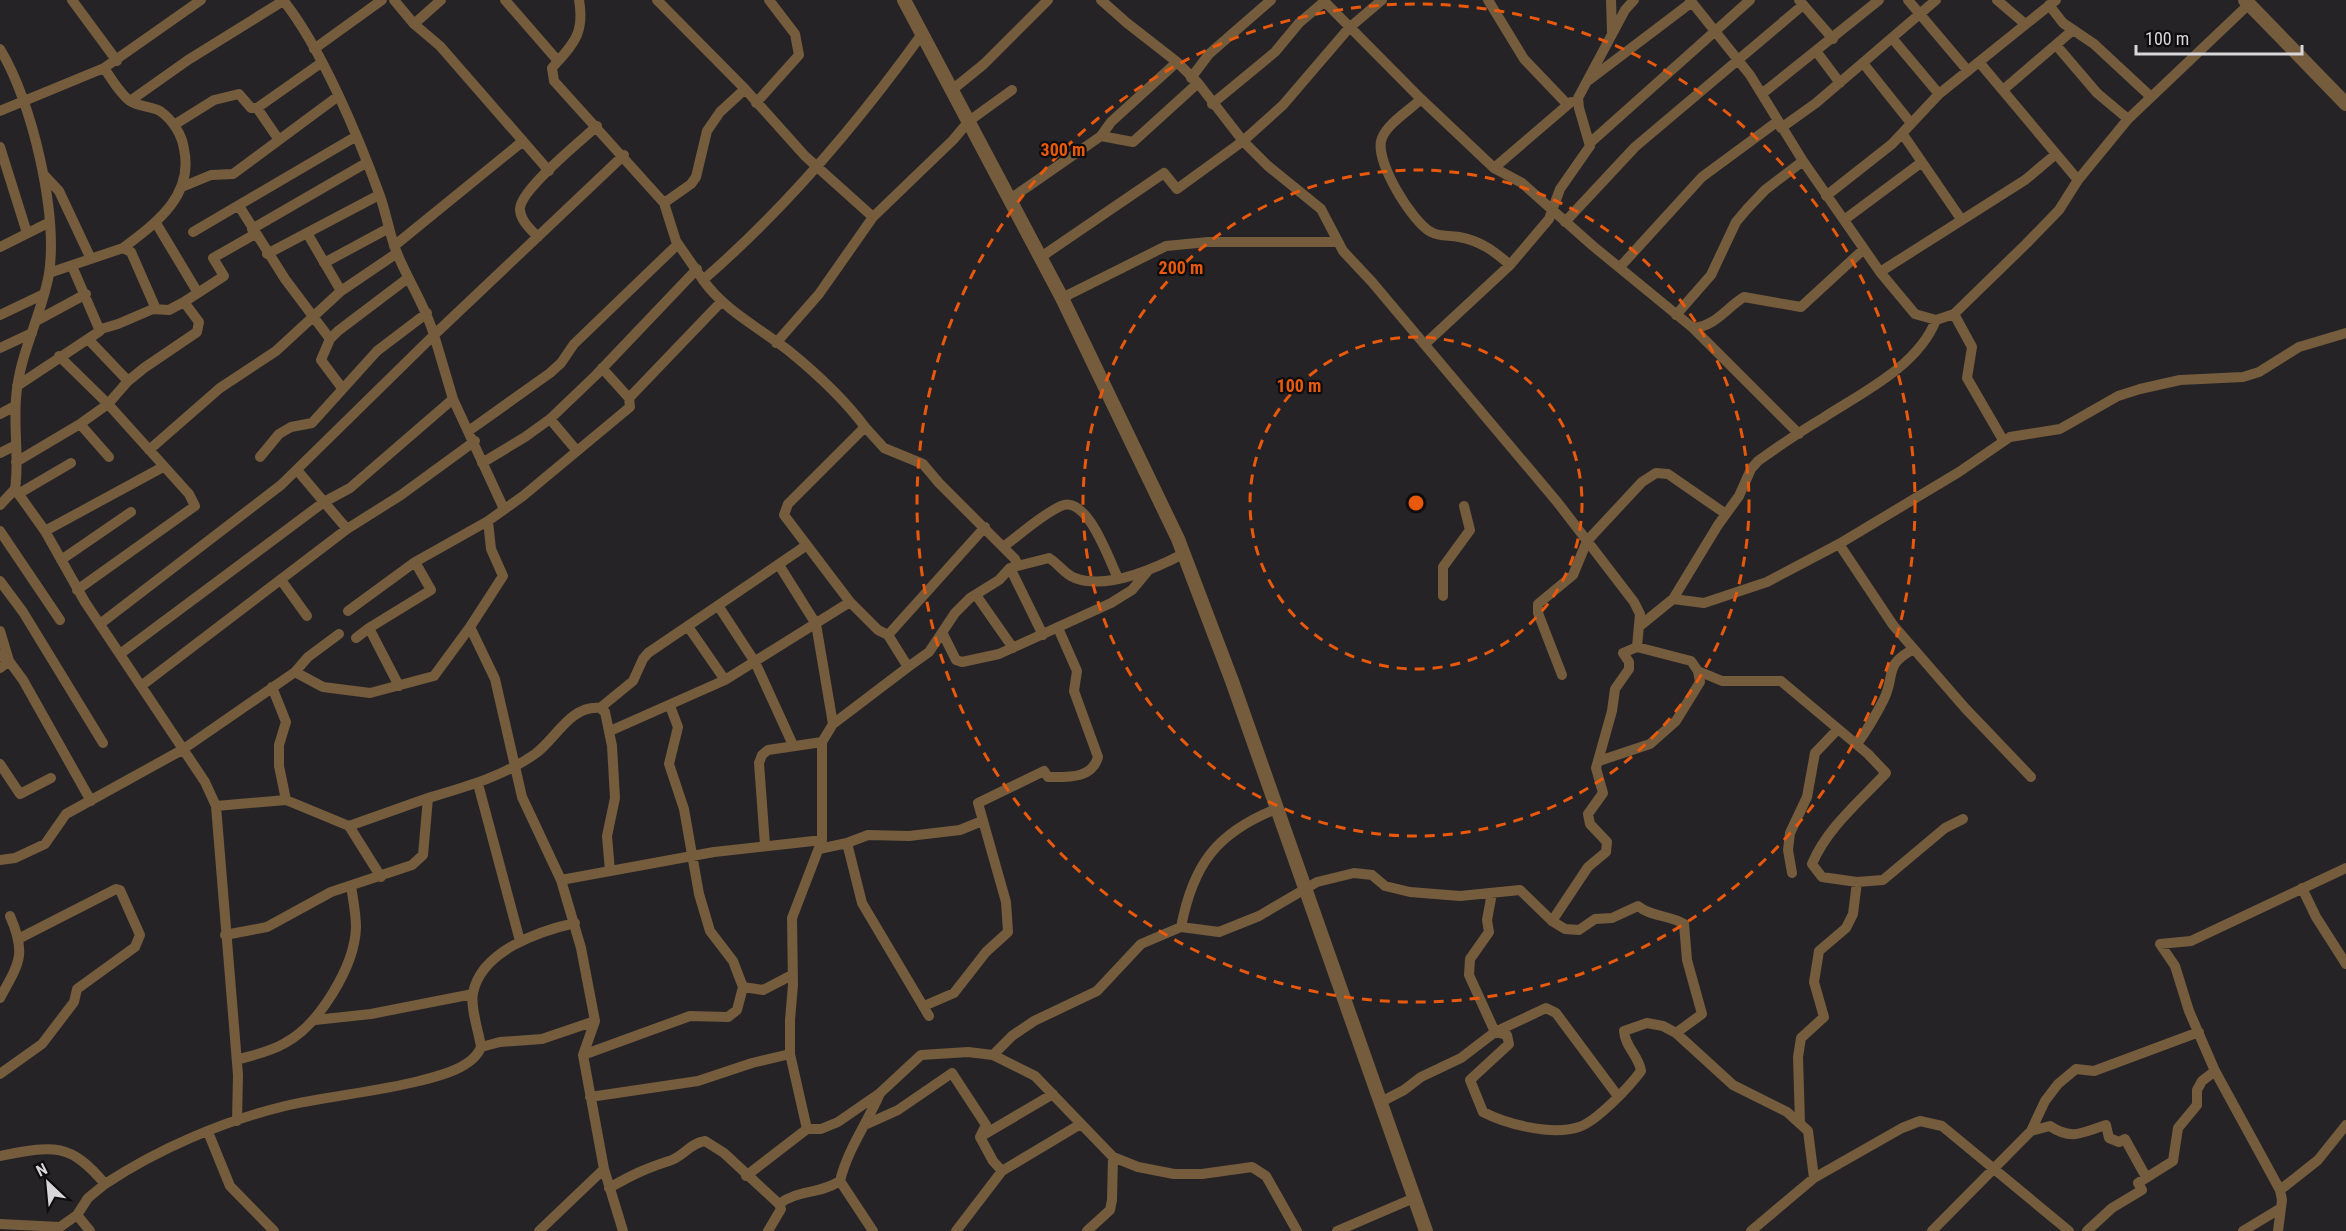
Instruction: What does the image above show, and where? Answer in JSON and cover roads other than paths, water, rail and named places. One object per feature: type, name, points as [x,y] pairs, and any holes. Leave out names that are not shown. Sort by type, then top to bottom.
[{"type":"street","points":[[72,0],[117,60]]},
{"type":"street","points":[[0,111],[104,68],[185,4],[201,0]]},
{"type":"street","points":[[129,101],[188,60],[283,0],[321,63],[355,137],[379,195],[396,250],[427,313],[453,399],[504,509]]},
{"type":"street","points":[[314,50],[382,0]]},
{"type":"street","points":[[394,0],[414,24],[440,46],[549,171]]},
{"type":"street","points":[[414,24],[441,0]]},
{"type":"street","points":[[505,0],[558,61]]},
{"type":"street","points":[[579,0],[582,19],[580,28],[574,42],[552,68],[554,81],[624,155],[664,203],[678,244],[703,280],[722,301],[776,343],[834,393],[884,448],[930,469],[939,483],[1015,559],[1014,567],[1043,636]]},
{"type":"street","points":[[657,0],[745,89],[817,167],[873,217]]},
{"type":"street","points":[[756,103],[799,55],[795,34],[769,0]]},
{"type":"street","points":[[904,0],[1062,298],[1144,465],[1183,554],[1232,681],[1379,1104],[1426,1231]]},
{"type":"street","points":[[952,90],[992,57],[1048,0]]},
{"type":"street","points":[[1101,0],[1177,62],[1195,80],[1243,141],[1268,166],[1321,209],[1343,251],[1425,344],[1634,602],[1640,614],[1641,625],[1637,647]]},
{"type":"street","points":[[1101,136],[1133,142],[1195,80],[1209,54],[1271,0]]},
{"type":"street","points":[[1041,257],[1164,173],[1178,189],[1243,141],[1283,105],[1349,28],[1382,0]]},
{"type":"street","points":[[1488,0],[1524,59],[1567,104]]},
{"type":"street","points":[[1611,0],[1612,35]]},
{"type":"street","points":[[1591,142],[1579,108],[1578,98],[1584,83],[1634,0]]},
{"type":"street","points":[[1425,344],[1510,266],[1553,212],[1560,189],[1588,153],[1591,142],[1750,0]]},
{"type":"street","points":[[1763,93],[1879,0]]},
{"type":"street","points":[[1908,0],[1968,71]]},
{"type":"street","points":[[1620,267],[1702,177],[1840,83],[1936,0]]},
{"type":"street","points":[[1997,0],[2024,23]]},
{"type":"street","points":[[1212,104],[1275,52],[1299,23],[1324,1],[1421,99],[1494,168],[1522,183],[1553,212],[1693,328],[1799,434]]},
{"type":"street","points":[[1584,83],[1691,1],[1763,93],[1803,161],[1880,272],[1915,314],[1936,320],[1946,319],[1954,314],[2059,210],[2079,180],[2128,118],[2246,3],[2346,104]]},
{"type":"street","points":[[1565,222],[1635,147],[1801,2],[1833,39]]},
{"type":"street","points":[[1826,196],[1902,133],[1939,94],[2052,2],[2063,24],[2094,44],[2150,96]]},
{"type":"street","points":[[2003,90],[2073,30]]},
{"type":"street","points":[[703,280],[768,222],[817,167],[922,34]]},
{"type":"street","points":[[1892,38],[1939,94]]},
{"type":"street","points":[[2056,45],[2097,93],[2128,118]]},
{"type":"street","points":[[0,49],[23,94],[23,102],[44,175],[48,223],[49,273],[17,386],[15,406],[17,492],[45,531],[77,590],[206,783],[216,806],[237,1060],[237,1121]]},
{"type":"street","points":[[1816,51],[1840,83]]},
{"type":"street","points":[[1010,199],[1101,136],[1111,122],[1177,62]]},
{"type":"street","points":[[1980,62],[2079,180]]},
{"type":"street","points":[[174,125],[214,100],[239,94],[251,108],[257,108],[321,63]]},
{"type":"street","points":[[1863,63],[1910,122]]},
{"type":"street","points":[[49,273],[123,248],[156,223],[180,195],[185,174],[186,155],[182,138],[174,125],[160,111],[129,101],[104,68]]},
{"type":"street","points":[[664,203],[691,184],[696,177],[707,131],[720,112],[745,89]]},
{"type":"street","points":[[776,343],[819,294],[873,217],[953,140],[969,121],[1012,90]]},
{"type":"street","points":[[182,187],[211,175],[233,174],[337,97]]},
{"type":"street","points":[[1494,168],[1567,104],[1578,98]]},
{"type":"street","points":[[1421,99],[1384,134],[1379,146],[1382,162],[1423,226],[1442,236],[1474,240],[1489,246],[1510,266]]},
{"type":"street","points":[[257,108],[279,140]]},
{"type":"street","points":[[538,237],[524,222],[520,211],[525,194],[597,126]]},
{"type":"street","points":[[1902,133],[1961,219]]},
{"type":"street","points":[[193,232],[355,137]]},
{"type":"street","points":[[148,450],[220,388],[276,351],[341,291],[396,250],[523,141]]},
{"type":"street","points":[[0,147],[27,233]]},
{"type":"street","points":[[1880,272],[2025,180],[2056,154]]},
{"type":"street","points":[[100,624],[229,527],[297,470],[434,335],[624,155]]},
{"type":"street","points":[[1676,315],[1711,275],[1736,222],[1747,208],[1765,190],[1803,161]]},
{"type":"street","points":[[1844,220],[1922,162]]},
{"type":"street","points":[[17,386],[101,328],[156,309],[169,310],[184,302],[224,276],[213,258],[366,163]]},
{"type":"street","points":[[44,175],[60,190],[91,259]]},
{"type":"street","points":[[267,254],[379,195]]},
{"type":"street","points":[[239,206],[267,254],[330,339]]},
{"type":"street","points":[[1,243],[48,223]]},
{"type":"street","points":[[156,223],[198,293]]},
{"type":"street","points":[[324,263],[390,228]]},
{"type":"street","points":[[307,233],[341,291]]},
{"type":"street","points":[[1062,298],[1166,246],[1208,242],[1338,242]]},
{"type":"street","points":[[141,686],[347,529],[401,495],[561,363],[574,344],[678,244]]},
{"type":"street","points":[[123,248],[131,252],[156,309]]},
{"type":"street","points":[[1693,328],[1704,327],[1718,319],[1744,297],[1801,307],[1864,249]]},
{"type":"street","points":[[72,266],[101,328]]},
{"type":"street","points":[[482,463],[550,419],[697,269]]},
{"type":"street","points":[[342,388],[321,360],[330,339],[408,278]]},
{"type":"street","points":[[0,315],[44,294]]},
{"type":"street","points":[[36,321],[86,294]]},
{"type":"street","points":[[629,398],[722,301]]},
{"type":"street","points":[[16,462],[80,424],[108,404],[128,381],[197,332],[199,322],[184,302]]},
{"type":"street","points":[[260,457],[279,434],[291,427],[312,423],[377,351],[427,313]]},
{"type":"street","points":[[1954,314],[1972,346],[1967,378],[2003,440]]},
{"type":"street","points":[[1641,625],[1673,600],[1739,496],[1754,464],[1882,380],[1915,353],[1931,333],[1936,320]]},
{"type":"street","points":[[0,348],[32,333]]},
{"type":"street","points":[[1673,600],[1692,603],[1715,599],[1767,582],[1839,544],[1959,472],[2003,440],[2020,434],[2060,429],[2118,396],[2140,389],[2180,380],[2243,377],[2259,372],[2299,347],[2346,333]]},
{"type":"street","points":[[88,339],[128,381]]},
{"type":"street","points":[[59,356],[108,404],[189,494],[195,506],[77,590]]},
{"type":"street","points":[[348,610],[415,562],[489,520],[577,452],[630,407],[629,398],[602,368]]},
{"type":"street","points":[[120,654],[324,502],[350,488],[453,399]]},
{"type":"street","points":[[0,414],[15,406]]},
{"type":"street","points":[[550,419],[577,452]]},
{"type":"street","points":[[80,424],[109,457]]},
{"type":"street","points":[[865,427],[784,509],[784,515],[850,602],[878,630],[888,635],[908,667]]},
{"type":"street","points":[[0,453],[16,445]]},
{"type":"street","points":[[0,505],[17,492],[72,463]]},
{"type":"street","points":[[45,531],[163,466]]},
{"type":"street","points":[[297,470],[347,529]]},
{"type":"street","points":[[1562,675],[1538,613],[1538,604],[1573,575],[1587,542],[1642,482],[1656,473],[1668,474],[1726,514]]},
{"type":"street","points":[[1003,547],[1062,505],[1077,506],[1090,521],[1118,578]]},
{"type":"street","points":[[1443,596],[1443,567],[1470,531],[1464,507]]},
{"type":"street","points":[[61,560],[132,512]]},
{"type":"street","points":[[295,672],[323,687],[358,693],[370,693],[399,686],[429,678],[438,673],[503,576],[491,549],[489,520]]},
{"type":"street","points":[[888,635],[985,527]]},
{"type":"street","points":[[0,531],[60,620]]},
{"type":"street","points":[[1839,544],[1881,608],[1914,649],[1965,708],[2031,777]]},
{"type":"street","points":[[600,708],[633,681],[648,653],[689,628],[807,545]]},
{"type":"street","points":[[807,1129],[790,1054],[792,918],[821,844],[822,742],[833,724],[929,652],[955,613],[1014,567],[1049,558],[1076,579],[1118,578],[1147,572],[1183,554]]},
{"type":"street","points":[[356,638],[431,590],[415,562]]},
{"type":"street","points":[[779,565],[816,624],[833,724]]},
{"type":"street","points":[[943,634],[956,660],[962,662],[999,654],[1043,636],[1132,590],[1147,572]]},
{"type":"street","points":[[281,580],[307,616]]},
{"type":"street","points":[[0,581],[23,612],[103,743]]},
{"type":"street","points":[[976,595],[1013,648]]},
{"type":"street","points":[[610,731],[725,680],[850,602]]},
{"type":"street","points":[[719,607],[755,662],[793,745]]},
{"type":"street","points":[[470,627],[495,679],[522,797],[561,880],[574,923],[595,1022],[583,1055],[604,1168],[623,1231]]},
{"type":"street","points":[[369,628],[399,686]]},
{"type":"street","points":[[689,628],[725,680]]},
{"type":"street","points":[[847,843],[862,903],[927,1011],[954,993],[986,952],[1008,932],[1006,902],[978,803],[1044,771],[1048,777],[1067,777],[1087,773],[1095,767],[1098,757],[1074,691],[1077,672],[1058,628]]},
{"type":"street","points":[[0,631],[3,661],[23,680],[91,801]]},
{"type":"street","points":[[0,860],[15,858],[45,844],[66,814],[182,750],[295,672],[308,657],[339,634]]},
{"type":"street","points":[[1552,921],[1588,867],[1606,852],[1607,842],[1590,824],[1588,814],[1603,793],[1597,776],[1599,760],[1615,689],[1629,669],[1629,662],[1623,652],[1637,647],[1691,660],[1698,671],[1700,682],[1676,721],[1659,738],[1640,749],[1599,760]]},
{"type":"street","points":[[1857,744],[1876,716],[1886,695],[1888,674],[1899,657],[1914,649]]},
{"type":"street","points":[[1698,671],[1722,681],[1781,681],[1857,744],[1886,773],[1818,849],[1812,864],[1822,877],[1857,882],[1882,880],[1945,828],[1963,819]]},
{"type":"street","points":[[272,687],[286,722],[279,745],[279,766],[286,800]]},
{"type":"street","points":[[583,1055],[690,1016],[728,1017],[737,1010],[743,987],[733,962],[710,931],[699,894],[684,809],[669,764],[678,727],[670,706]]},
{"type":"street","points":[[349,826],[428,798],[478,784],[535,754],[572,716],[593,707],[600,708],[604,712],[610,731],[615,798],[607,836],[610,871]]},
{"type":"street","points":[[1792,873],[1788,850],[1790,833],[1807,796],[1813,759],[1815,753],[1838,729]]},
{"type":"street","points":[[765,845],[759,764],[762,756],[768,750],[822,742]]},
{"type":"street","points":[[0,765],[20,794],[51,778]]},
{"type":"street","points":[[478,784],[520,941]]},
{"type":"street","points":[[225,935],[267,927],[302,907],[351,886],[412,865],[423,855],[428,798]]},
{"type":"street","points":[[216,806],[286,800],[349,826],[381,877]]},
{"type":"street","points":[[1181,927],[1185,905],[1206,857],[1239,827],[1276,809]]},
{"type":"street","points":[[561,880],[765,845],[847,843],[868,835],[909,836],[960,830],[982,821]]},
{"type":"street","points":[[2278,1231],[2281,1208],[2280,1190],[2215,1071],[2175,966],[2160,944],[2191,940],[2346,868]]},
{"type":"street","points":[[993,1055],[1012,1036],[1034,1021],[1097,991],[1141,944],[1181,927],[1219,932],[1259,916],[1304,888],[1354,873],[1372,875],[1385,886],[1410,892],[1460,896],[1520,890],[1552,921],[1565,929],[1579,930],[1595,919],[1612,918],[1638,906],[1645,912],[1674,918],[1684,924],[1687,960],[1702,1014],[1676,1033]]},
{"type":"street","points":[[1800,1123],[1798,1057],[1801,1038],[1824,1017],[1814,981],[1819,951],[1846,928],[1853,914],[1857,882]]},
{"type":"street","points":[[237,1060],[287,1042],[315,1020],[330,999],[355,937],[356,926],[351,886]]},
{"type":"street","points":[[2302,888],[2316,917],[2346,964]]},
{"type":"street","points":[[0,1074],[42,1044],[74,1002],[77,989],[135,947],[140,935],[130,909],[120,890],[116,889],[20,938]]},
{"type":"street","points":[[1492,893],[1487,920],[1489,932],[1470,958],[1469,975],[1495,1032]]},
{"type":"street","points":[[0,998],[16,969],[20,956],[20,938],[10,916]]},
{"type":"street","points":[[0,1224],[60,1227],[77,1215],[88,1198],[123,1172],[208,1132],[284,1107],[428,1079],[465,1064],[475,1058],[481,1047],[473,994],[483,972],[520,941],[532,934],[574,923]]},
{"type":"street","points":[[743,987],[763,990],[792,975]]},
{"type":"street","points":[[315,1020],[371,1014],[473,994]]},
{"type":"street","points":[[1379,1104],[1404,1090],[1420,1077],[1461,1058],[1495,1032],[1526,1019],[1537,1011],[1550,1009],[1617,1095]]},
{"type":"street","points":[[481,1047],[500,1042],[542,1039],[595,1022]]},
{"type":"street","points":[[1495,1032],[1507,1035],[1509,1044],[1470,1080],[1483,1112],[1505,1123],[1560,1129],[1578,1127],[1608,1107],[1641,1071],[1640,1062],[1625,1040],[1624,1031],[1647,1023],[1676,1033],[1733,1085],[1772,1103],[1809,1131],[1814,1178]]},
{"type":"street","points":[[1932,1231],[2031,1131],[2045,1101],[2058,1083],[2076,1069],[2094,1071],[2199,1032]]},
{"type":"street","points":[[746,1176],[807,1129],[821,1129],[838,1122],[880,1093],[921,1055],[968,1052],[993,1055],[1035,1076],[1079,1125],[1113,1157],[1138,1167],[1174,1174],[1252,1167],[1260,1170],[1266,1176],[1297,1231]]},
{"type":"street","points":[[590,1097],[698,1081],[752,1063],[790,1054]]},
{"type":"street","points":[[2087,1231],[2112,1208],[2142,1190],[2138,1183],[2173,1161],[2178,1128],[2197,1105],[2197,1090],[2202,1081],[2215,1071]]},
{"type":"street","points":[[867,1124],[898,1110],[952,1072],[986,1125],[980,1137]]},
{"type":"street","points":[[779,1204],[793,1194],[824,1190],[840,1181],[853,1141],[867,1124],[880,1093]]},
{"type":"street","points":[[980,1137],[1053,1094]]},
{"type":"street","points":[[1751,1231],[1814,1178],[1902,1128],[1920,1121],[1942,1126],[1996,1168],[2069,1231]]},
{"type":"street","points":[[956,1231],[1002,1172],[1079,1125]]},
{"type":"street","points":[[2031,1131],[2050,1126],[2060,1133],[2072,1136],[2106,1125],[2109,1138],[2119,1142],[2125,1139],[2146,1177]]},
{"type":"street","points":[[2280,1190],[2318,1160],[2346,1125]]},
{"type":"street","points":[[208,1132],[230,1186],[274,1231]]},
{"type":"street","points":[[980,1137],[1002,1172]]},
{"type":"street","points":[[609,1188],[647,1167],[670,1161],[696,1143],[705,1141],[724,1153],[746,1176],[779,1204],[781,1209],[768,1231]]},
{"type":"street","points":[[0,1156],[29,1151],[70,1152],[89,1164],[105,1184]]},
{"type":"street","points":[[1087,1231],[1110,1210],[1113,1157]]},
{"type":"street","points":[[539,1231],[604,1168]]},
{"type":"street","points":[[840,1181],[873,1231]]},
{"type":"street","points":[[1337,1231],[1414,1198]]},
{"type":"street","points":[[2243,1231],[2281,1208]]},
{"type":"street","points":[[77,1215],[90,1231]]}]
